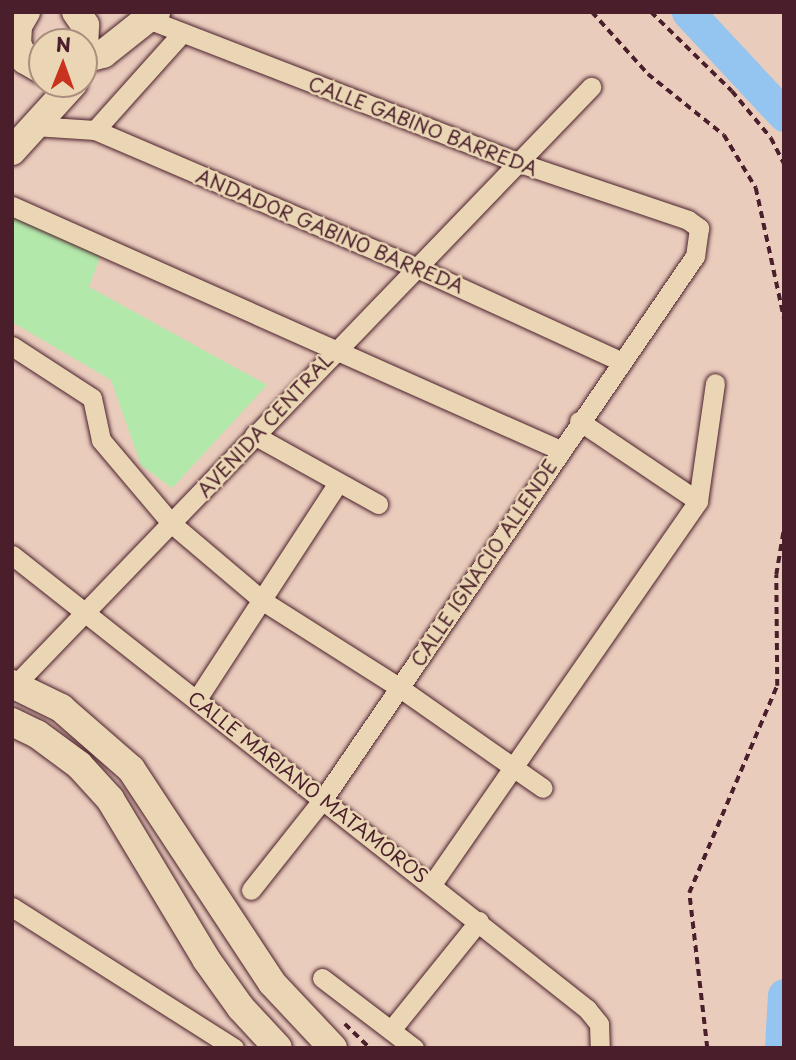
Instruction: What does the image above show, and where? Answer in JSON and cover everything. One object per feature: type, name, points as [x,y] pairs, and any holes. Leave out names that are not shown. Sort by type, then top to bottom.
[{"type":"main road","points":[[76,12],[85,28]]},
{"type":"main road","points":[[98,57],[152,16]]},
{"type":"main road","points":[[17,31],[25,60],[28,62]]},
{"type":"main road","points":[[12,151],[58,98]]},
{"type":"main road","points":[[13,686],[61,708],[131,769],[272,983],[333,1048]]},
{"type":"main road","points":[[12,722],[37,734],[79,765],[110,799],[206,959],[241,1008],[278,1048]]},
{"type":"street","name":"CALLE GABINO BARREDA","points":[[152,16],[181,34],[520,163],[688,220],[699,228]]},
{"type":"street","points":[[95,130],[181,34]]},
{"type":"street","name":"AVENIDA CENTRAL","points":[[13,686],[172,524],[333,351],[520,163],[591,87]]},
{"type":"street","name":"ANDADOR GABINO BARREDA","points":[[34,126],[95,130],[415,267],[620,361]]},
{"type":"street","points":[[12,206],[560,450]]},
{"type":"street","name":"CALLE IGNACIO ALLENDE","points":[[251,890],[323,799],[620,361],[695,256],[699,228]]},
{"type":"street","points":[[12,346],[92,398],[101,440],[172,524],[263,601],[400,688],[543,788]]},
{"type":"street","points":[[432,884],[698,501],[715,383]]},
{"type":"street","points":[[579,421],[698,501]]},
{"type":"street","points":[[254,435],[337,484],[378,504]]},
{"type":"street","points":[[197,699],[337,484]]},
{"type":"street","name":"CALLE MARIANO MATAMOROS","points":[[12,555],[479,921],[598,1024],[600,1048]]},
{"type":"street","points":[[12,907],[234,1048]]},
{"type":"street","points":[[391,1030],[479,921]]},
{"type":"street","points":[[322,978],[414,1048]]},
{"type":"path","points":[[592,12],[648,75],[724,135],[756,188],[784,318]]},
{"type":"path","points":[[651,12],[733,91],[771,138],[784,164]]},
{"type":"path","points":[[707,1048],[689,892],[777,686],[776,575],[784,527]]},
{"type":"green space","points":[[12,213],[102,251],[89,287],[267,385],[172,488],[141,465],[111,380],[12,322]]},
{"type":"waterway","points":[[688,12],[784,115]]},
{"type":"waterway","points":[[781,1048],[784,995]]}]
